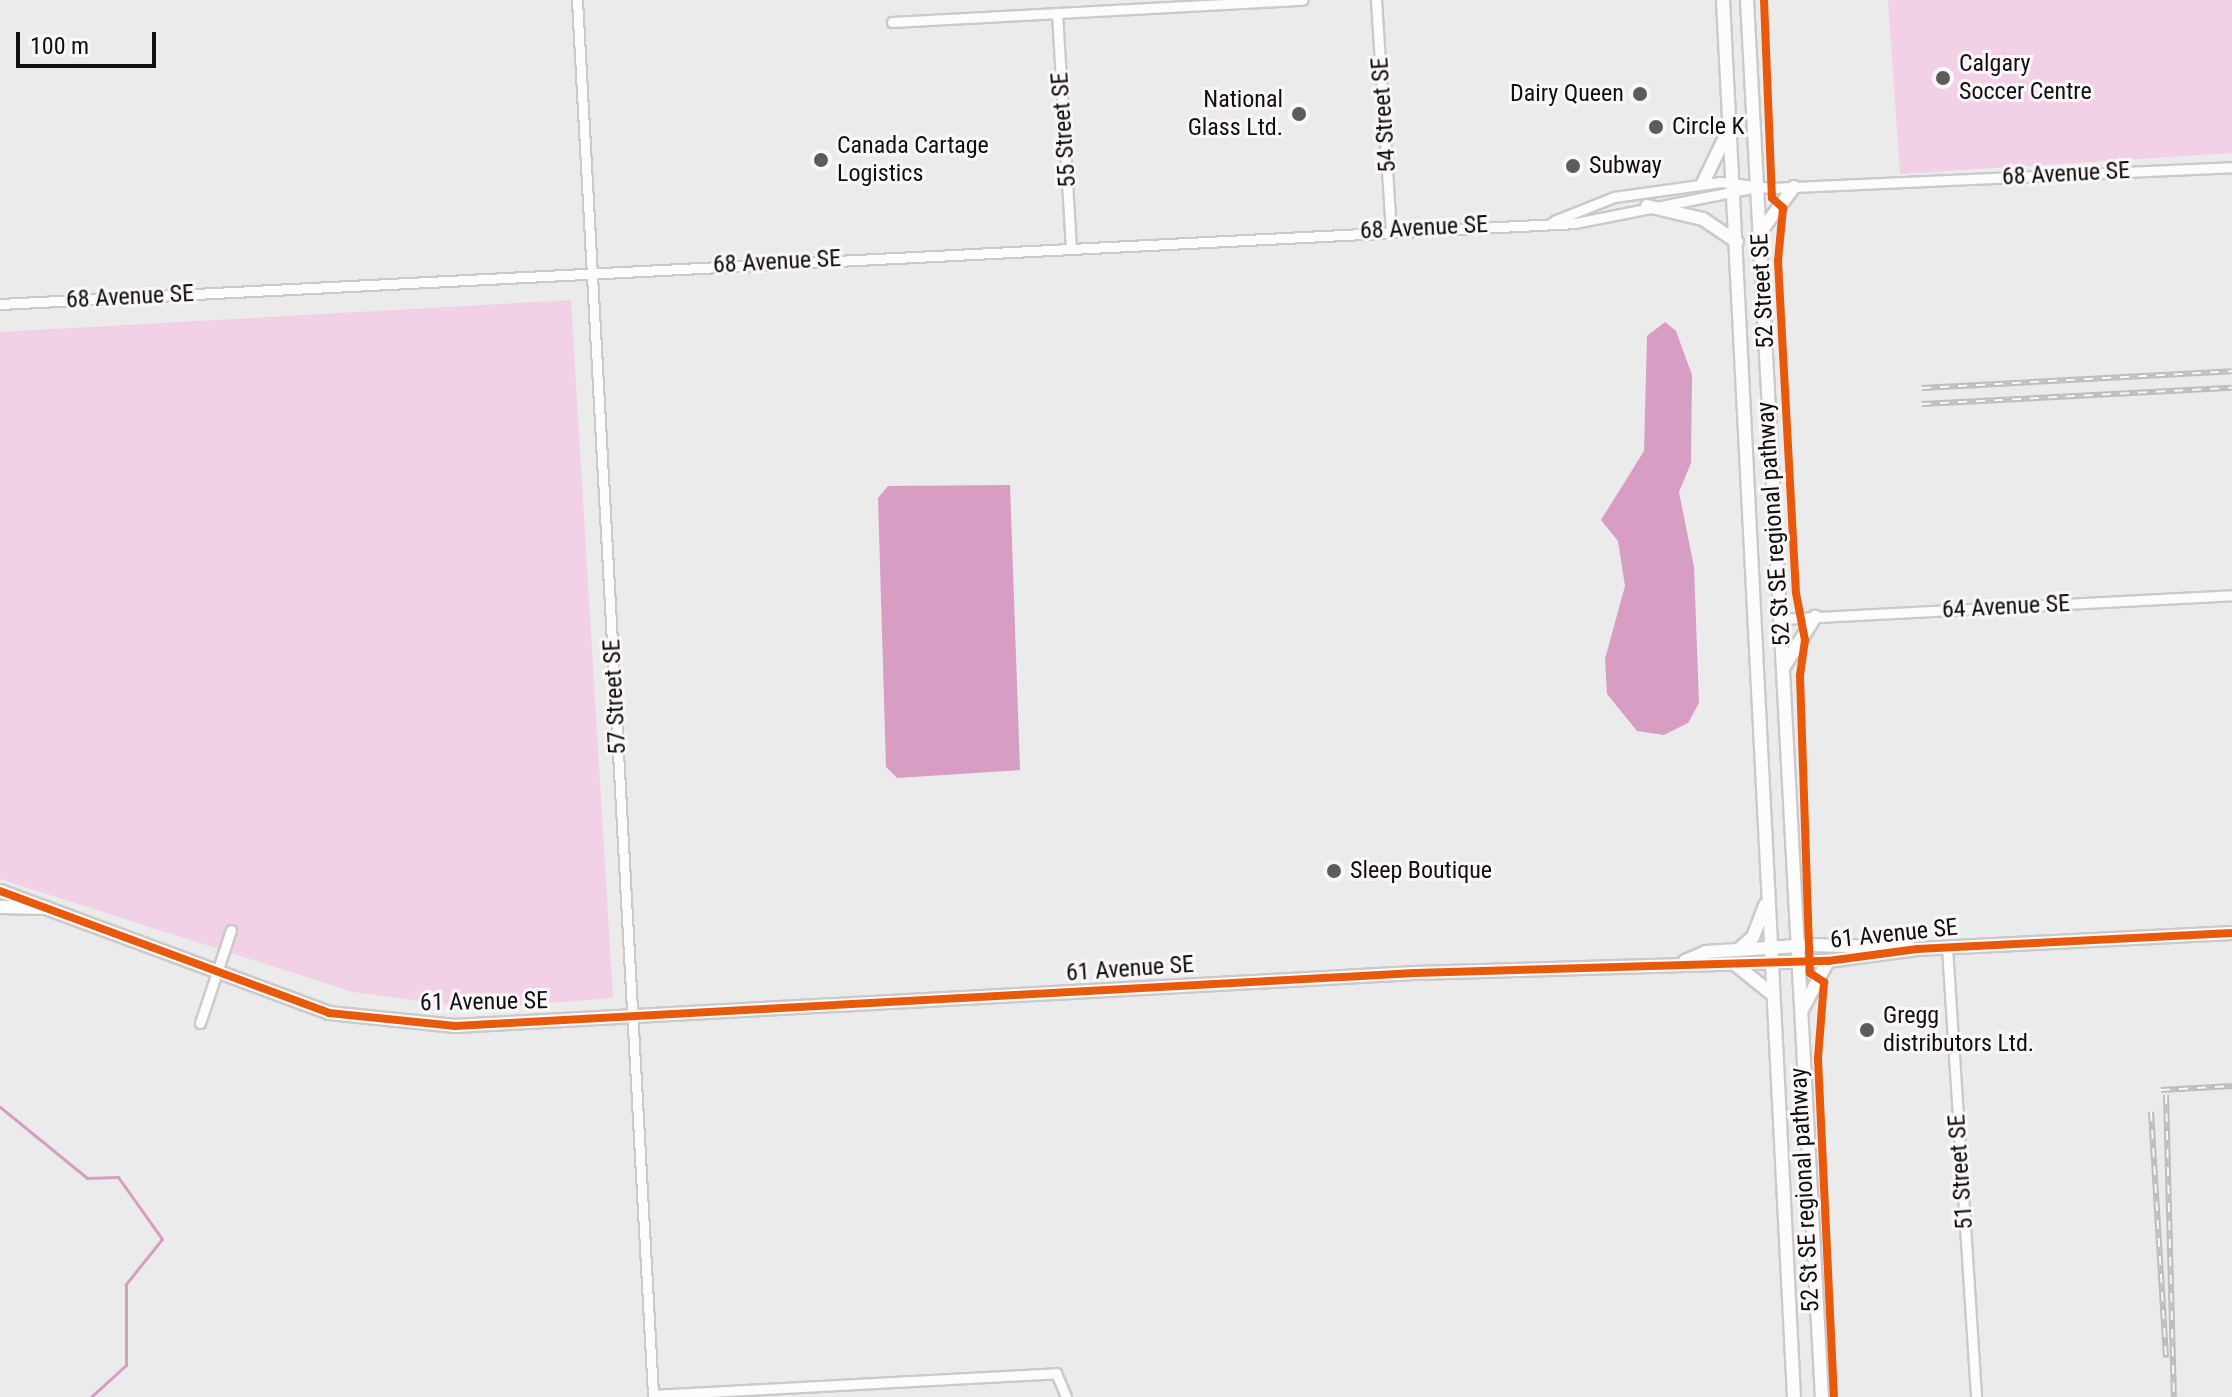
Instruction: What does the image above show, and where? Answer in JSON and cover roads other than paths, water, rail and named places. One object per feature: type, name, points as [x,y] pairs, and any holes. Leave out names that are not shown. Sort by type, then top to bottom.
[{"type":"main road","name":"52 Street SE","points":[[1723,0],[1735,181],[1767,898],[1794,1397]]},
{"type":"main road","name":"52 Street SE","points":[[1747,0],[1822,1397]]},
{"type":"main road","points":[[1703,183],[1731,127]]},
{"type":"main road","points":[[1760,234],[1794,187]]},
{"type":"main road","points":[[1647,206],[1703,219],[1737,242]]},
{"type":"main road","points":[[1784,668],[1815,617]]},
{"type":"main road","name":"61 Avenue SE","points":[[0,891],[329,1013],[414,1024],[632,1018],[1685,961],[1771,964],[1828,961],[1917,949],[2232,933]]},
{"type":"main road","points":[[1738,950],[1753,937],[1767,898]]},
{"type":"main road","name":"61 Avenue SE","points":[[0,907],[47,908]]},
{"type":"main road","name":"61 Avenue SE","points":[[1685,961],[1738,950],[1798,946],[1917,949]]},
{"type":"main road","points":[[1802,1011],[1828,961]]},
{"type":"main road","points":[[1736,965],[1773,995]]},
{"type":"street","name":"57 Street SE","points":[[577,0],[653,1395],[1056,1373],[1065,1380],[1066,1397]]},
{"type":"street","points":[[892,22],[1302,0]]},
{"type":"street","name":"54 Street SE","points":[[1376,0],[1391,229]]},
{"type":"street","name":"55 Street SE","points":[[1057,13],[1071,246]]},
{"type":"street","name":"68 Avenue SE","points":[[1554,221],[1614,197],[1703,183],[1735,181],[1757,187],[1794,187],[2232,167]]},
{"type":"street","name":"68 Avenue SE","points":[[0,304],[1391,229],[1554,221],[1575,223],[1647,206],[1735,197],[1757,187]]},
{"type":"street","name":"64 Avenue SE","points":[[1780,619],[2232,595]]},
{"type":"street","points":[[200,1023],[231,930]]},
{"type":"street","name":"51 Street SE","points":[[1947,947],[1976,1397]]},
{"type":"waterway","points":[[0,1107],[87,1178],[118,1177],[162,1239],[126,1284],[126,1365],[91,1397]]},
{"type":"railway","points":[[1922,388],[2232,371]]},
{"type":"railway","points":[[1922,404],[2232,388]]},
{"type":"railway","points":[[2161,1090],[2232,1086]]},
{"type":"railway","points":[[2166,1095],[2174,1397]]},
{"type":"railway","points":[[2151,1112],[2166,1358]]},
{"type":"place","name":"Calgary Soccer Centre","points":[[1943,78]]},
{"type":"place","name":"Dairy Queen","points":[[1640,94]]},
{"type":"place","name":"National Glass Ltd.","points":[[1299,114]]},
{"type":"place","name":"Circle K","points":[[1656,127]]},
{"type":"place","name":"Canada Cartage Logistics","points":[[821,160]]},
{"type":"place","name":"Subway","points":[[1573,166]]},
{"type":"place","name":"Sleep Boutique","points":[[1334,871]]},
{"type":"place","name":"Gregg distributors Ltd.","points":[[1867,1030]]}]
